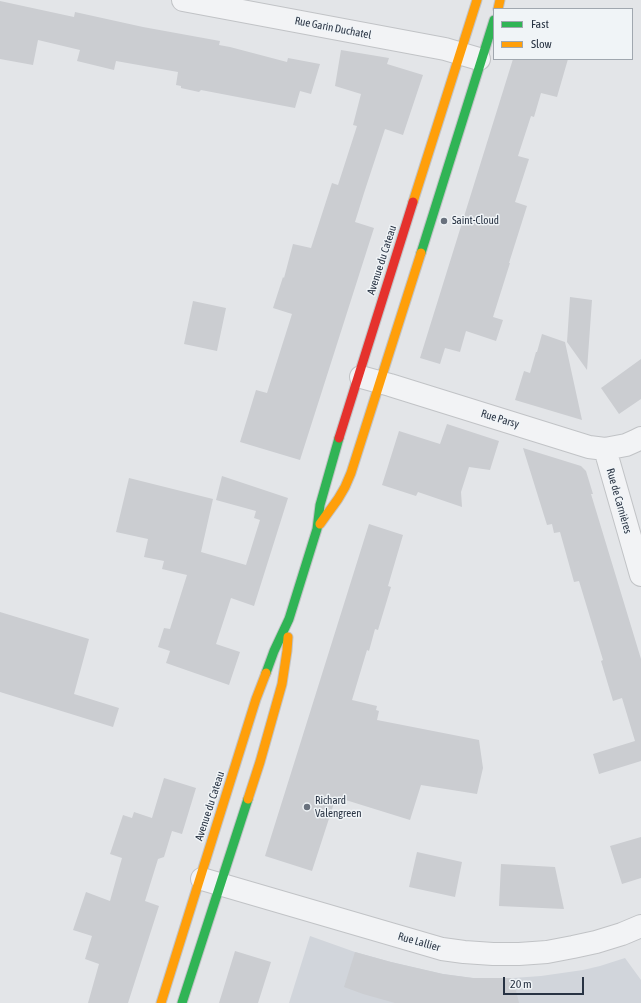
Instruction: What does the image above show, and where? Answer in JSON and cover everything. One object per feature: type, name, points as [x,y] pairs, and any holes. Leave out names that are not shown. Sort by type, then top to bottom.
[{"type":"main road","name":"Avenue du Cateau","points":[[160,1003],[256,699],[274,651],[289,619],[317,528],[324,489],[358,376],[477,0]]},
{"type":"main road","name":"Avenue du Cateau","points":[[317,528],[338,499],[351,473],[493,23]]},
{"type":"main road","name":"Avenue du Cateau","points":[[182,1003],[260,762],[282,684],[287,651],[289,619]]},
{"type":"street","name":"Rue Garin Duchatel","points":[[183,0],[433,46],[482,60]]},
{"type":"street","name":"Rue Parsy","points":[[358,376],[589,448],[605,449],[626,445],[641,438]]},
{"type":"street","name":"Rue de Carnières","points":[[605,449],[641,575]]},
{"type":"street","name":"Rue Lallier","points":[[200,878],[442,949],[464,952],[493,954],[547,952],[596,942],[641,926]]},
{"type":"shaded area","points":[[310,936],[355,952],[391,962],[443,974],[473,978],[541,976],[583,970],[625,958],[641,980],[641,1003],[289,1003]]},
{"type":"building","points":[[0,1],[74,17],[75,12],[143,27],[220,41],[219,45],[287,62],[288,58],[320,64],[311,94],[300,91],[295,108],[201,90],[199,92],[181,88],[181,86],[176,85],[178,72],[116,61],[114,70],[77,61],[80,50],[38,40],[33,65],[0,59]]},
{"type":"building","points":[[341,50],[389,58],[387,64],[423,75],[403,135],[385,129],[364,193],[355,222],[374,228],[300,460],[240,442],[256,390],[267,393],[292,314],[273,308],[283,277],[284,278],[293,244],[311,248],[332,183],[338,185],[357,126],[353,125],[361,94],[335,86]]},
{"type":"building","points":[[513,60],[568,60],[557,97],[541,93],[534,117],[531,116],[518,156],[529,159],[515,202],[527,206],[493,317],[503,320],[496,341],[466,331],[460,352],[445,348],[440,364],[420,358]]},
{"type":"building","points":[[570,297],[592,300],[587,370],[567,342]]},
{"type":"building","points":[[193,301],[226,308],[217,351],[184,344]]},
{"type":"building","points":[[542,334],[565,342],[582,420],[515,400],[524,371],[530,373]]},
{"type":"building","points":[[641,359],[641,399],[619,414],[601,388]]},
{"type":"building","points":[[447,424],[499,441],[490,470],[469,467],[461,492],[462,507],[418,492],[416,496],[382,485],[399,431],[440,444]]},
{"type":"building","points":[[523,448],[581,466],[586,471],[593,494],[591,494],[641,659],[641,761],[599,774],[593,754],[635,741],[622,698],[613,701],[601,661],[603,660],[579,581],[574,582],[560,532],[554,533],[552,524],[547,525]]},
{"type":"building","points":[[222,476],[288,498],[254,606],[231,598],[216,644],[240,652],[229,685],[166,663],[170,651],[158,647],[164,628],[170,629],[187,575],[162,569],[164,561],[144,557],[148,539],[116,532],[129,478],[213,499],[201,552],[246,565],[260,520],[254,518],[256,511],[216,500]]},
{"type":"building","points":[[369,524],[403,535],[388,586],[391,587],[378,630],[375,629],[369,651],[367,650],[352,700],[377,706],[376,710],[379,711],[377,720],[479,740],[483,768],[477,794],[421,785],[410,820],[336,797],[312,871],[265,856]]},
{"type":"building","points":[[0,612],[89,639],[74,694],[119,708],[113,727],[0,692]]},
{"type":"building","points":[[164,778],[196,788],[182,834],[172,831],[164,857],[158,859],[145,901],[159,906],[128,1003],[88,1003],[99,964],[85,959],[92,936],[73,930],[86,892],[110,901],[122,858],[110,854],[123,815],[132,818],[134,812],[152,818]]},
{"type":"building","points":[[641,837],[641,878],[622,884],[610,846]]},
{"type":"building","points":[[417,852],[462,862],[455,897],[409,887]]},
{"type":"building","points":[[501,864],[555,867],[564,909],[499,906]]},
{"type":"building","points":[[235,951],[271,962],[258,1003],[219,1003]]},
{"type":"building","points":[[355,952],[443,974],[473,978],[513,978],[519,1003],[395,1003],[363,994],[344,987]]},
{"type":"traffic: fast","points":[[421,253],[493,23]]},
{"type":"traffic: fast","points":[[266,673],[274,651],[289,619],[317,529],[320,505],[339,438]]},
{"type":"traffic: fast","points":[[182,1003],[248,799]]},
{"type":"traffic: slow","points":[[413,202],[477,0]]},
{"type":"traffic: slow","points":[[498,8],[500,0]]},
{"type":"traffic: slow","points":[[320,524],[338,499],[351,473],[421,253]]},
{"type":"traffic: slow","points":[[248,799],[282,684],[288,637]]},
{"type":"traffic: slow","points":[[161,1003],[256,699],[266,673]]},
{"type":"traffic: jam","points":[[339,438],[413,202]]},
{"type":"place","name":"Saint-Cloud","points":[[444,221]]},
{"type":"place","name":"Richard Valengreen","points":[[307,807]]}]
